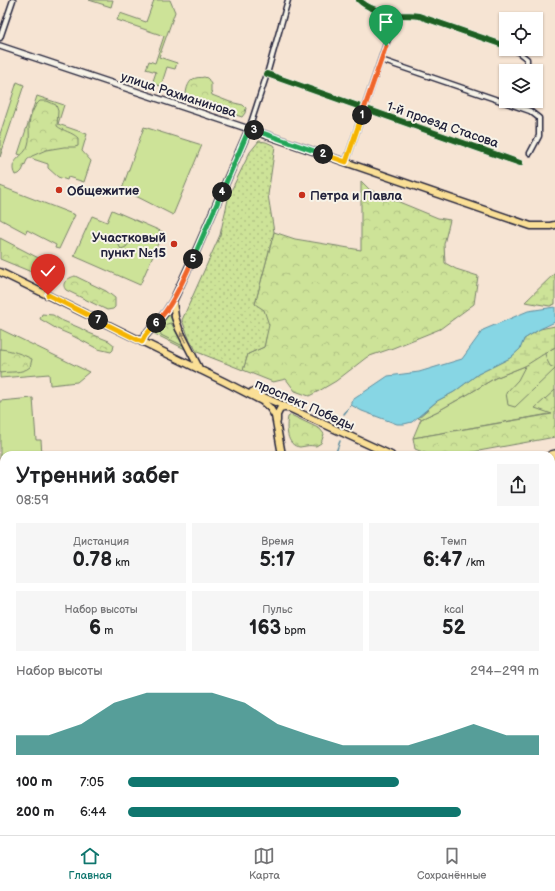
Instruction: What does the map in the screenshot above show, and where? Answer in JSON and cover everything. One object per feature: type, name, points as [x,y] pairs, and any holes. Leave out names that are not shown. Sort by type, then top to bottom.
[{"type":"main road","name":"улица Рахманинова","points":[[0,46],[249,129],[531,226],[555,225]]},
{"type":"main road","points":[[142,342],[145,336],[166,312],[173,301],[249,129]]},
{"type":"main road","name":"проспект Победы","points":[[0,272],[266,404],[272,412],[277,427],[281,451]]},
{"type":"main road","points":[[173,301],[175,317],[179,329],[200,370]]},
{"type":"main road","name":"проспект Победы","points":[[228,384],[264,397],[381,451]]},
{"type":"main road","points":[[277,427],[277,415],[280,409],[289,408]]},
{"type":"main road","name":"проспект Победы","points":[[372,447],[378,451]]},
{"type":"street","points":[[0,38],[13,0]]},
{"type":"street","points":[[249,129],[267,74],[288,0]]},
{"type":"street","points":[[359,0],[370,7],[385,12],[419,16],[499,44]]},
{"type":"street","points":[[346,162],[396,14]]},
{"type":"street","points":[[381,60],[530,111],[539,118],[539,136],[530,153]]},
{"type":"street","name":"1-й проезд Стасова","points":[[267,74],[520,163]]},
{"type":"green space","points":[[89,0],[113,0],[111,7]]},
{"type":"green space","points":[[154,0],[170,0],[175,12],[159,57],[177,63],[175,69],[167,67],[161,86],[152,84],[156,72],[146,69],[149,61],[155,63],[164,36],[117,20],[120,13],[146,22]]},
{"type":"green space","points":[[204,77],[209,80],[211,84],[212,95],[243,105],[246,108],[242,117],[188,99],[186,93],[187,87],[191,80]]},
{"type":"green space","points":[[17,82],[24,85],[0,157],[0,134]]},
{"type":"green space","points":[[37,96],[64,105],[58,124],[87,134],[82,151],[91,161],[84,182],[68,177],[67,180],[58,177],[48,168],[48,164],[18,154]]},
{"type":"green space","points":[[40,101],[47,101],[56,105],[58,111],[57,126],[78,138],[78,146],[46,150],[32,156],[27,160],[22,171],[15,175],[13,166],[17,159],[24,153],[28,145],[29,126],[32,112]]},
{"type":"green space","points":[[144,127],[202,145],[173,215],[122,189]]},
{"type":"green space","points":[[259,141],[275,146],[268,195],[274,232],[255,304],[264,310],[269,325],[264,347],[248,354],[243,370],[197,352],[189,338],[182,320],[220,235],[229,195],[250,152]]},
{"type":"green space","points":[[361,181],[370,190],[438,218],[450,220],[444,244],[445,263],[456,269],[478,276],[474,304],[440,329],[367,357],[336,381],[309,396],[295,391],[286,379],[273,382],[243,370],[248,354],[264,347],[266,337],[255,304],[274,232],[295,239],[361,250]]},
{"type":"green space","points":[[0,186],[75,215],[59,249],[55,248],[56,245],[27,230],[26,233],[0,219]]},
{"type":"green space","points":[[112,210],[163,232],[140,285],[74,256],[92,216],[107,222]]},
{"type":"green space","points":[[127,236],[132,240],[126,247],[121,249],[118,244],[123,237]]},
{"type":"green space","points":[[0,238],[48,263],[53,268],[53,273],[51,276],[40,277],[0,259]]},
{"type":"green space","points":[[555,273],[555,304],[550,306],[525,302]]},
{"type":"green space","points":[[75,276],[106,291],[115,298],[115,307],[107,310],[66,290],[64,283],[67,279]]},
{"type":"green space","points":[[42,314],[53,315],[109,341],[114,345],[113,350],[111,352],[98,349],[57,329],[40,319]]},
{"type":"green space","points":[[169,314],[187,350],[153,333],[159,328]]},
{"type":"green space","points":[[171,323],[183,344],[181,345],[161,335],[161,328]]},
{"type":"green space","points":[[555,326],[555,347],[525,366],[495,378],[438,411],[421,419],[418,418],[437,401],[454,392],[478,374],[510,358],[520,349],[524,339],[540,329]]},
{"type":"green space","points":[[0,329],[89,372],[77,382],[50,385],[49,374],[0,378]]},
{"type":"green space","points":[[555,347],[555,413],[413,438],[421,419],[438,411],[495,378],[525,366]]},
{"type":"green space","points":[[543,348],[550,366],[555,369],[515,407],[508,405],[506,393],[518,380],[530,357]]},
{"type":"green space","points":[[0,349],[16,352],[32,359],[30,367],[23,371],[0,373]]},
{"type":"green space","points":[[555,390],[555,437],[479,451],[420,451],[415,449],[413,438],[552,414],[535,408]]},
{"type":"green space","points":[[33,398],[36,440],[41,440],[42,451],[0,451],[0,401]]},
{"type":"green space","points":[[291,415],[320,429],[324,434],[321,443],[316,446],[295,446],[290,440],[287,431],[288,417]]},
{"type":"water","points":[[555,307],[555,322],[524,339],[520,349],[510,358],[478,374],[454,392],[437,401],[412,422],[397,424],[362,411],[351,405],[351,401],[388,376],[419,372],[462,359],[483,330],[528,311]]},
{"type":"waterway","points":[[344,414],[351,405]]},
{"type":"waterway","points":[[336,451],[340,441]]},
{"type":"cycle path","points":[[359,0],[367,6],[382,12],[397,15],[419,16],[499,44]]},
{"type":"cycle path","points":[[267,74],[520,163]]},
{"type":"place","name":"Общежитие","points":[[59,190]]},
{"type":"place","name":"Петра и Павла","points":[[302,195]]},
{"type":"place","name":"Участковый пункт №15","points":[[174,244]]},
{"type":"route","points":[[48,295],[142,342],[151,328],[166,312],[173,301],[226,185],[249,129],[346,162],[386,46]]}]
